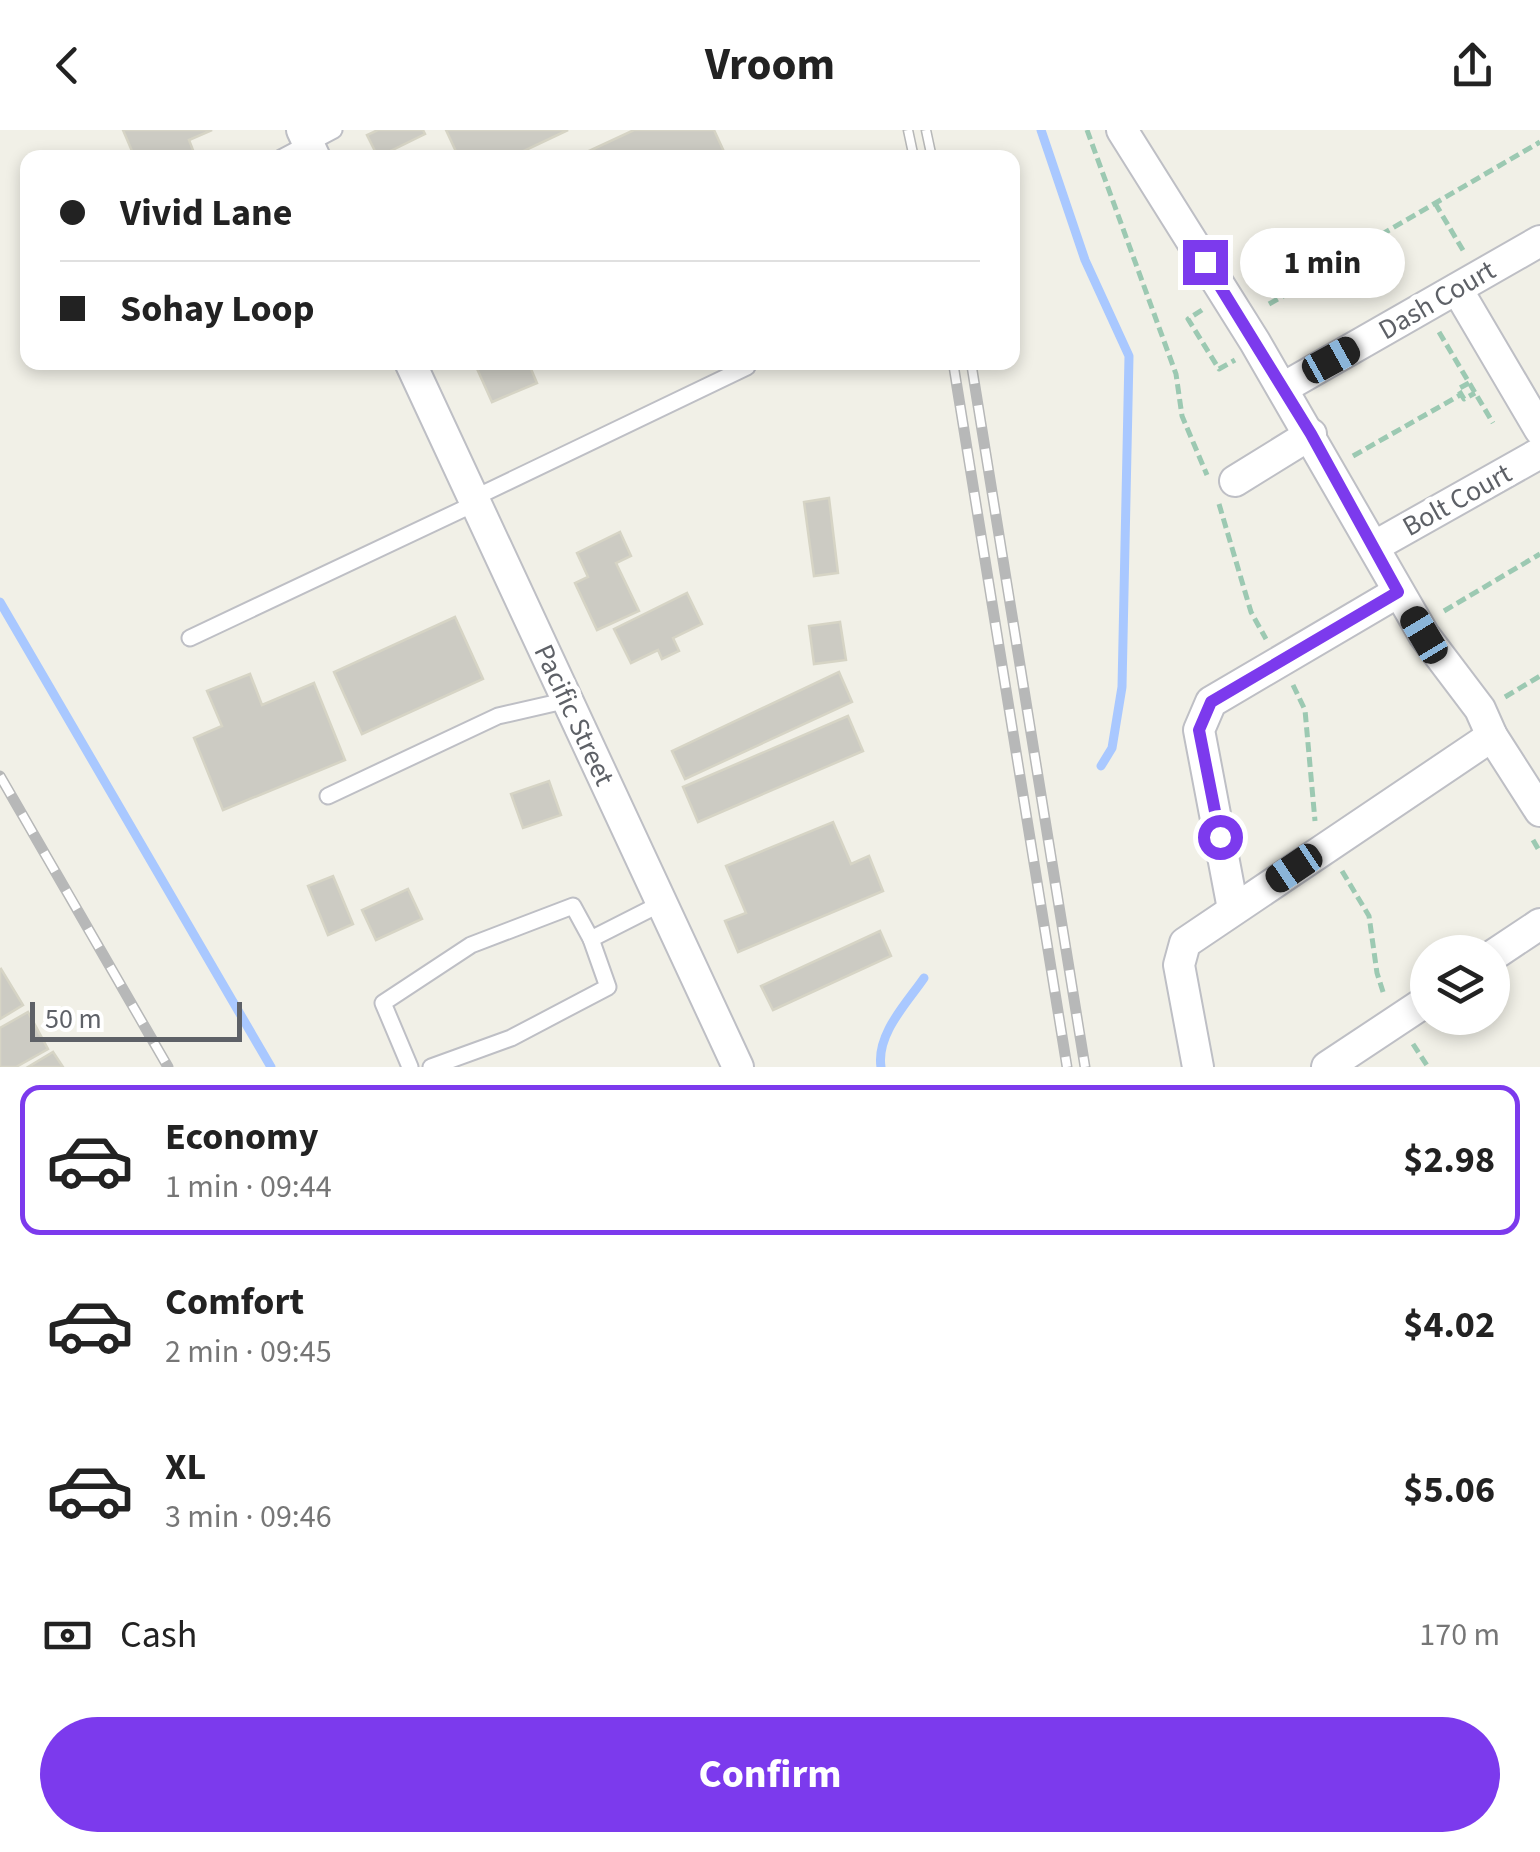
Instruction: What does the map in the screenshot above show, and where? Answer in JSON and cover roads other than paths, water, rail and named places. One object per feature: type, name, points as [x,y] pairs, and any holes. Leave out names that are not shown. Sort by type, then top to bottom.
[{"type":"street","points":[[1122,130],[1311,434],[1398,592],[1438,655],[1480,709],[1492,736],[1535,793]]},
{"type":"street","name":"Dash Court","points":[[1283,388],[1540,241]]},
{"type":"street","points":[[1457,289],[1540,430]]},
{"type":"street","name":"Pacific Street","points":[[414,370],[738,1067]]},
{"type":"street","points":[[1221,487],[1311,434]]},
{"type":"street","name":"Bolt Court","points":[[1375,546],[1540,454]]},
{"type":"street","points":[[1233,909],[1199,730],[1204,714],[1211,702],[1398,592]]},
{"type":"street","points":[[1198,1067],[1178,965],[1180,954],[1194,936],[1492,736]]},
{"type":"street","points":[[1510,944],[1540,924]]},
{"type":"street","points":[[1328,1067],[1410,1012]]},
{"type":"lane","points":[[190,638],[743,370]]},
{"type":"lane","points":[[328,796],[498,716],[568,700]]},
{"type":"lane","points":[[591,939],[662,903]]},
{"type":"lane","points":[[410,1067],[383,1002],[471,945],[573,906],[591,939],[608,986],[511,1038],[432,1067]]},
{"type":"waterway","points":[[1041,130],[1085,260],[1129,356],[1122,687],[1112,748],[1101,766]]},
{"type":"waterway","points":[[0,602],[271,1067]]},
{"type":"waterway","points":[[881,1067],[888,1031],[924,978]]},
{"type":"railway","points":[[908,130],[912,150]]},
{"type":"railway","points":[[926,130],[930,150]]},
{"type":"railway","points":[[954,370],[1067,1067]]},
{"type":"railway","points":[[972,370],[1085,1067]]},
{"type":"railway","points":[[0,776],[168,1067]]}]
